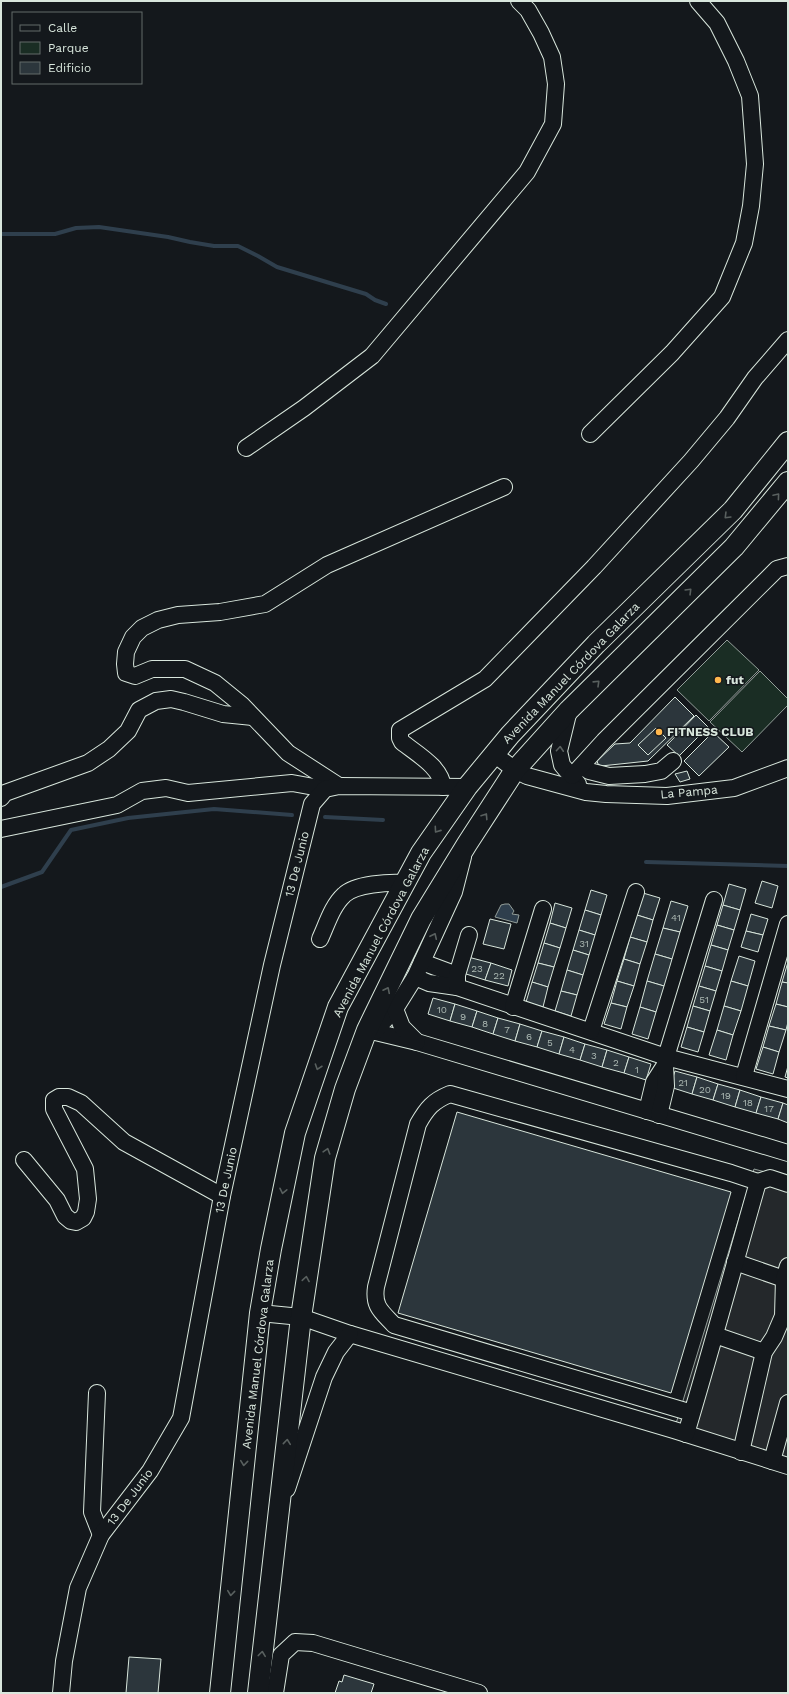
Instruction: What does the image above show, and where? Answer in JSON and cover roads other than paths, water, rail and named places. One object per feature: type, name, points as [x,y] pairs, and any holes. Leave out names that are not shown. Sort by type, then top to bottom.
[{"type":"main road","name":"Avenida Manuel Córdova Galarza","points":[[220,1693],[260,1313],[271,1249],[295,1133],[338,1007],[421,853],[467,787],[494,754],[596,644],[733,510],[788,442]]},
{"type":"main road","name":"Avenida Manuel Córdova Galarza","points":[[258,1693],[301,1318],[325,1158],[345,1089],[421,919],[515,770],[569,710],[734,547],[788,482]]},
{"type":"main road","points":[[624,618],[644,637]]},
{"type":"street","points":[[246,448],[304,408],[372,356],[527,172],[553,124],[556,84],[552,57],[528,10],[519,1]]},
{"type":"street","points":[[590,434],[672,353],[722,297],[744,243],[751,206],[755,164],[750,96],[736,61],[717,23],[698,1]]},
{"type":"street","points":[[443,787],[442,780],[438,773],[402,742],[400,738],[400,730],[485,678],[594,567],[691,461],[727,418],[755,378],[788,340]]},
{"type":"street","points":[[332,787],[288,753],[242,705],[215,683],[185,669],[152,669],[135,676],[126,673],[126,652],[133,637],[142,628],[158,620],[178,615],[220,612],[265,604],[327,566],[504,487]]},
{"type":"street","points":[[577,771],[604,741],[777,569],[788,566]]},
{"type":"street","points":[[1,798],[5,793],[88,763],[109,749],[128,731],[139,710],[156,701],[171,699],[224,714],[253,717]]},
{"type":"street","points":[[569,710],[559,751],[562,765],[577,771],[589,771],[609,776],[645,774],[661,771],[674,761]]},
{"type":"street","name":"La Pampa","points":[[494,754],[515,770],[528,776],[586,792],[635,795],[667,796],[734,788],[788,768]]},
{"type":"street","points":[[577,771],[586,792]]},
{"type":"street","points":[[635,795],[645,774]]},
{"type":"street","points":[[1,827],[117,806],[142,791],[166,788],[188,793],[292,783],[332,787],[467,787]]},
{"type":"street","name":"13 De Junio","points":[[61,1693],[64,1661],[78,1588],[101,1534],[150,1471],[181,1418],[222,1196],[272,965],[312,804],[332,787]]},
{"type":"street","points":[[371,1031],[395,1009],[415,977],[454,892],[467,844]]},
{"type":"street","points":[[320,938],[336,905],[345,894],[363,887],[395,882],[404,883]]},
{"type":"street","points":[[591,1031],[636,892]]},
{"type":"street","points":[[653,1113],[654,1082],[666,1061],[714,900]]},
{"type":"street","points":[[514,1007],[543,909]]},
{"type":"street","points":[[744,1076],[788,924]]},
{"type":"street","points":[[457,981],[469,935]]},
{"type":"street","points":[[422,962],[457,981],[514,1007],[591,1031],[666,1061],[744,1076],[788,1089]]},
{"type":"street","points":[[415,977],[429,983],[457,981]]},
{"type":"street","points":[[395,1009],[402,1027],[416,1042]]},
{"type":"street","points":[[371,1031],[416,1042],[788,1153]]},
{"type":"street","points":[[692,1413],[394,1326],[378,1308],[375,1296],[418,1124],[425,1111],[437,1099],[450,1094],[758,1182],[770,1178],[788,1184]]},
{"type":"street","points":[[24,1160],[57,1200],[65,1216],[71,1221],[76,1222],[83,1218],[86,1212],[88,1199],[85,1169],[54,1109],[54,1100],[59,1097],[68,1097],[81,1103],[124,1142],[222,1196]]},
{"type":"street","points":[[686,1434],[758,1182]]},
{"type":"street","points":[[735,1262],[786,1272],[785,1318],[764,1352],[741,1452]]},
{"type":"street","points":[[260,1313],[301,1318],[788,1466]]},
{"type":"street","points":[[278,1517],[324,1377],[336,1352],[350,1334]]},
{"type":"street","points":[[715,1335],[764,1352]]},
{"type":"street","points":[[97,1393],[92,1512],[101,1534]]},
{"type":"street","points":[[772,1461],[788,1403]]},
{"type":"street","points":[[275,1693],[281,1655],[295,1642],[313,1643],[479,1693]]},
{"type":"water","points":[[509,904],[514,911],[512,914],[519,915],[517,923],[495,917],[501,905]]},
{"type":"waterway","points":[[1,234],[55,234],[76,228],[99,227],[168,237],[214,246],[238,246],[277,267],[366,294],[375,300],[386,304]]},
{"type":"waterway","points":[[1,887],[42,872],[71,830],[128,818],[214,809],[292,815]]},
{"type":"waterway","points":[[325,817],[383,820]]},
{"type":"waterway","points":[[646,862],[788,866]]},
{"type":"place","name":"fut","points":[[718,680]]},
{"type":"place","name":"FITNESS CLUB","points":[[659,732]]}]
